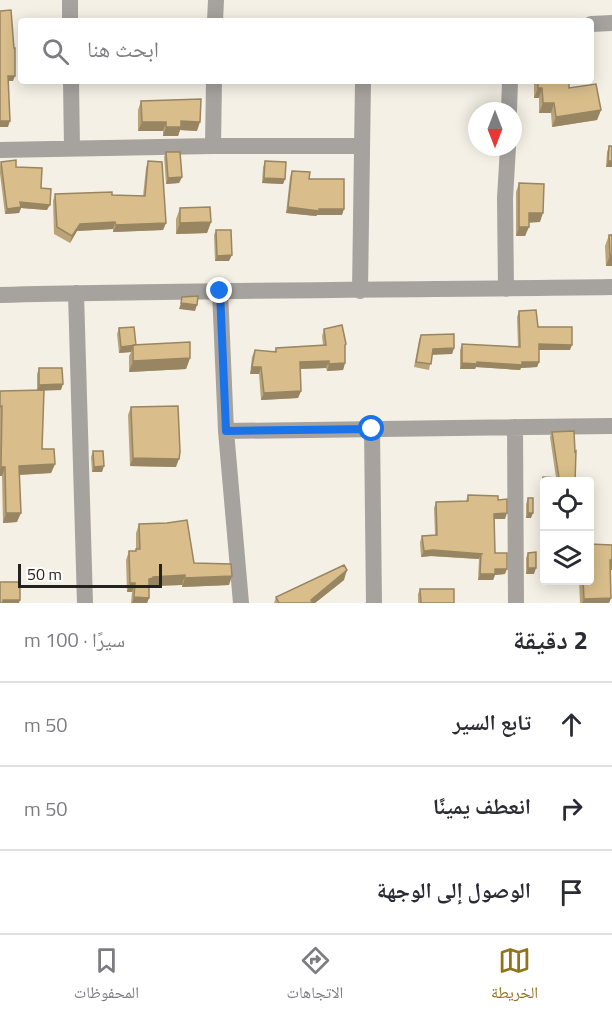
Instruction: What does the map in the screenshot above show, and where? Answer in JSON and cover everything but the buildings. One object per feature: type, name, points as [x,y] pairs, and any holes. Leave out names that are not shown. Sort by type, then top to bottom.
[{"type":"street","points":[[70,0],[70,18]]},
{"type":"street","points":[[215,18],[216,0]]},
{"type":"street","points":[[594,24],[612,23]]},
{"type":"street","points":[[71,84],[72,148]]},
{"type":"street","points":[[213,146],[214,84]]},
{"type":"street","points":[[360,291],[363,84]]},
{"type":"street","points":[[509,102],[510,84]]},
{"type":"street","points":[[0,150],[362,146]]},
{"type":"street","points":[[506,289],[507,156]]},
{"type":"street","points":[[0,295],[612,287]]},
{"type":"street","points":[[220,291],[226,431],[241,603]]},
{"type":"street","points":[[76,293],[85,603]]},
{"type":"street","points":[[226,431],[612,426]]},
{"type":"street","points":[[515,427],[516,603]]},
{"type":"street","points":[[372,429],[374,603]]},
{"type":"route","points":[[220,291],[226,431],[372,429]]}]
